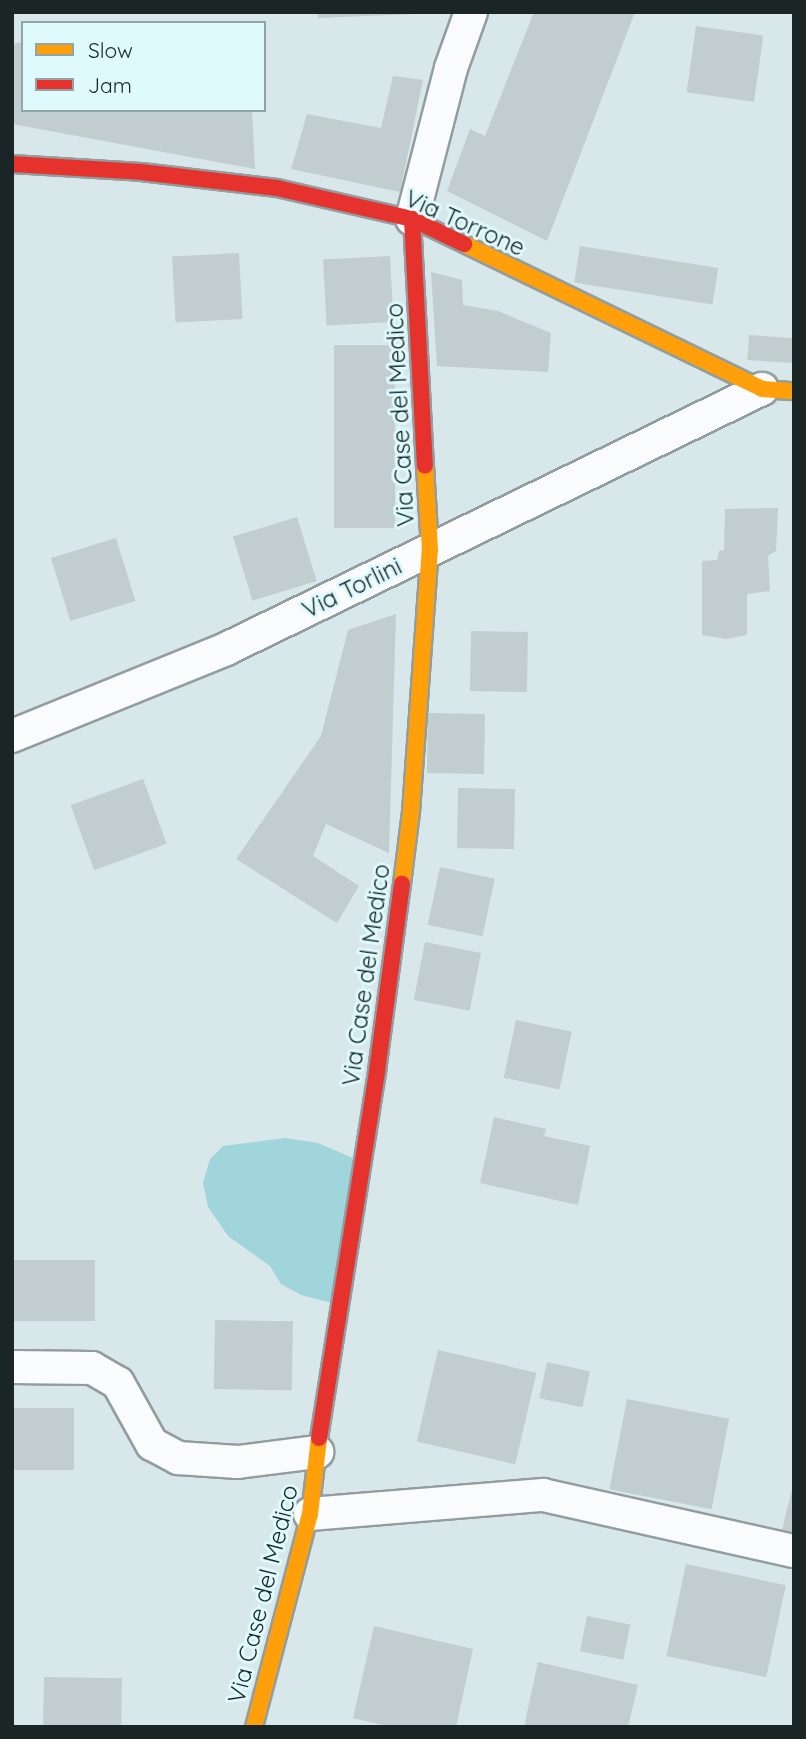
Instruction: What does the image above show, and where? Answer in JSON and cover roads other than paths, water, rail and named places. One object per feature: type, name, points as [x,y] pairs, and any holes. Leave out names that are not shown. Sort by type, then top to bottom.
[{"type":"main road","name":"Via Torrone","points":[[12,164],[141,172],[277,188],[412,219],[762,389],[794,391]]},
{"type":"main road","name":"Via Case del Medico","points":[[254,1727],[310,1514],[317,1452],[377,1071],[411,811],[430,550],[412,219]]},
{"type":"street","points":[[412,219],[451,68],[471,12]]},
{"type":"street","name":"Via Torlini","points":[[12,736],[226,649],[762,389]]},
{"type":"street","points":[[12,1367],[92,1368],[118,1383],[152,1444],[178,1458],[238,1462],[317,1452]]},
{"type":"street","points":[[310,1514],[543,1495],[794,1551]]}]
